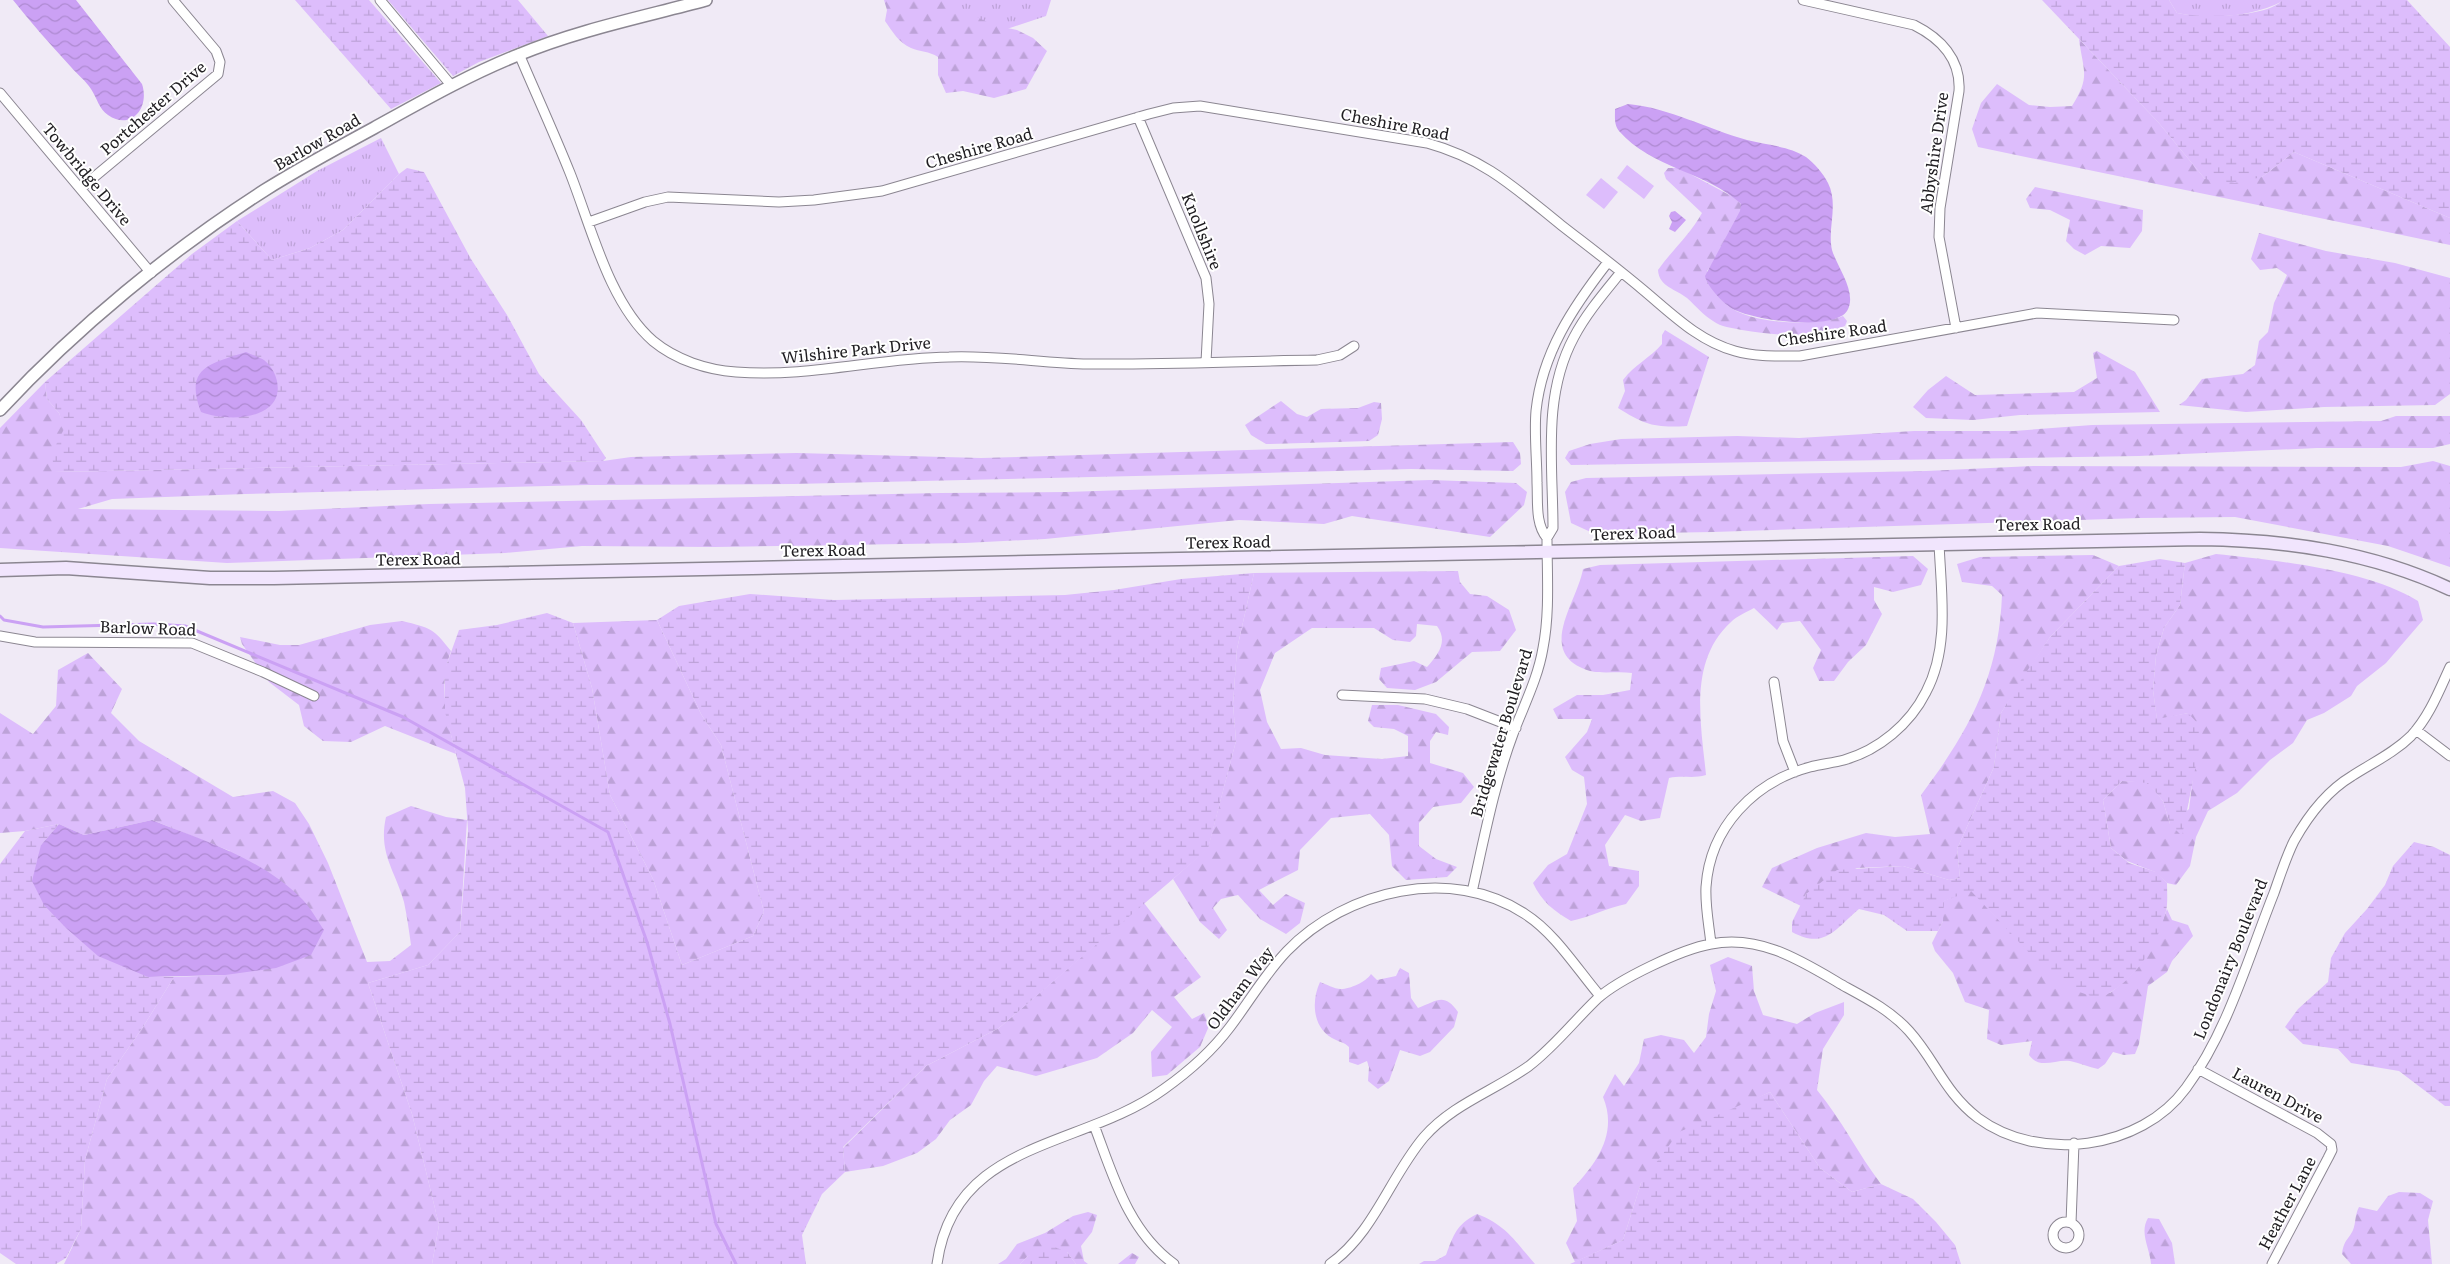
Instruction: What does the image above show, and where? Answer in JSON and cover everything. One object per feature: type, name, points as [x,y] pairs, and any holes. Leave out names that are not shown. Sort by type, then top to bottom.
[{"type":"main road","name":"Terex Road","points":[[0,570],[66,568],[210,578],[274,578],[1547,552],[1761,545],[2200,539],[2254,540],[2300,545],[2354,556],[2398,569],[2450,589]]},
{"type":"street","name":"Portchester Drive","points":[[81,188],[212,80],[220,69],[219,57],[216,51],[173,0]]},
{"type":"street","points":[[380,0],[451,85]]},
{"type":"street","name":"Barlow Road","points":[[0,410],[91,323],[151,273],[213,226],[267,189],[451,85],[519,54],[706,0]]},
{"type":"street","name":"Abbyshire Drive","points":[[1803,0],[1914,25],[1930,33],[1946,48],[1958,72],[1959,91],[1940,208],[1939,237],[1956,328]]},
{"type":"street","points":[[1847,10],[1849,0]]},
{"type":"street","name":"Wilshire Park Drive","points":[[519,54],[589,222],[618,298],[638,326],[665,349],[703,366],[737,372],[778,373],[828,370],[950,356],[1009,357],[1088,364],[1317,360],[1340,354],[1354,346]]},
{"type":"street","name":"Towbridge Drive","points":[[0,93],[151,273]]},
{"type":"street","name":"Cheshire Road","points":[[589,222],[645,202],[668,197],[691,196],[779,202],[864,194],[919,181],[1172,108],[1200,106],[1417,141],[1451,150],[1483,165],[1503,178],[1621,272],[1681,323],[1716,345],[1737,352],[1768,356],[1800,356],[2038,313],[2174,320]]},
{"type":"street","name":"Knollshire","points":[[1138,117],[1206,278],[1209,304],[1206,362]]},
{"type":"street","points":[[1608,262],[1568,316],[1548,359],[1540,384],[1536,428],[1540,530],[1547,538],[1553,528],[1551,428],[1562,364],[1574,337],[1595,304],[1621,272]]},
{"type":"street","points":[[1548,359],[1562,364]]},
{"type":"street","points":[[1536,428],[1551,428]]},
{"type":"street","name":"Bridgewater Boulevard","points":[[1472,892],[1490,813],[1516,728],[1537,677],[1544,646],[1548,607],[1547,538]]},
{"type":"street","points":[[1711,944],[1706,906],[1706,887],[1709,870],[1719,839],[1728,823],[1752,796],[1776,780],[1795,772],[1845,759],[1875,746],[1898,729],[1918,706],[1933,677],[1941,638],[1939,543]]},
{"type":"street","name":"Barlow Road","points":[[0,636],[35,642],[192,643],[263,672],[314,696]]},
{"type":"street","name":"Londonairy Boulevard","points":[[1330,1264],[1351,1245],[1365,1228],[1425,1136],[1460,1106],[1528,1066],[1550,1049],[1600,996],[1644,970],[1711,944],[1754,944],[1792,956],[1879,1005],[1894,1017],[1918,1042],[1954,1097],[1988,1124],[2007,1134],[2038,1142],[2087,1143],[2117,1137],[2152,1121],[2173,1104],[2198,1069],[2228,1011],[2289,853],[2308,818],[2342,783],[2394,750],[2416,730],[2433,703],[2450,667]]},
{"type":"street","points":[[1774,682],[1783,741],[1795,772]]},
{"type":"street","points":[[1342,695],[1425,699],[1467,709],[1516,728]]},
{"type":"street","points":[[2416,730],[2450,756]]},
{"type":"street","name":"Oldham Way","points":[[937,1264],[949,1221],[964,1198],[980,1180],[992,1170],[1013,1158],[1122,1114],[1152,1098],[1203,1057],[1228,1029],[1286,952],[1319,925],[1357,904],[1395,892],[1432,889],[1472,892],[1510,904],[1527,915],[1550,936],[1600,996]]},
{"type":"street","name":"Lauren Drive","points":[[2198,1069],[2329,1141],[2332,1147],[2330,1155]]},
{"type":"street","points":[[1094,1125],[1128,1210],[1138,1228],[1157,1250],[1174,1264]]},
{"type":"street","points":[[2071,1222],[2074,1143]]},
{"type":"street","name":"Heather Lane","points":[[2272,1264],[2330,1155]]},
{"type":"green space","points":[[295,0],[369,0],[441,83],[391,109]]},
{"type":"green space","points":[[388,0],[518,0],[548,36],[479,62],[453,76]]},
{"type":"green space","points":[[884,0],[944,0],[993,25],[1017,30],[1033,38],[1047,51],[1026,89],[994,98],[963,91],[946,93],[938,75],[938,57],[911,48],[899,40],[885,21],[887,10]]},
{"type":"green space","points":[[916,0],[1051,0],[1046,16],[1001,31]]},
{"type":"green space","points":[[2042,0],[2169,0],[2177,13],[2217,16],[2263,10],[2275,6],[2283,0],[2407,0],[2450,47],[2450,218],[2294,152],[2262,177],[2235,183],[2205,179],[2158,122]]},
{"type":"green space","points":[[2169,0],[2283,1],[2245,14],[2204,16],[2177,13]]},
{"type":"green space","points":[[2079,39],[2158,122],[2205,179],[2262,177],[2294,152],[2450,218],[2450,245],[1978,147],[1972,129],[1981,103],[1997,84],[2029,105],[2050,107],[2072,106],[2084,80],[2084,66]]},
{"type":"green space","points":[[381,138],[399,174],[343,230],[310,248],[272,260],[237,221],[317,171]]},
{"type":"green space","points":[[1627,165],[1654,186],[1644,199],[1617,178]]},
{"type":"green space","points":[[407,168],[424,172],[471,259],[507,315],[539,374],[581,420],[606,458],[603,461],[54,472],[52,453],[64,429],[59,413],[47,399],[45,382],[192,254],[237,221],[272,260],[310,248],[343,230]]},
{"type":"green space","points":[[1668,168],[1679,168],[1735,198],[1741,204],[1741,211],[1718,256],[1707,271],[1716,291],[1724,302],[1734,310],[1747,315],[1781,322],[1816,322],[1843,316],[1847,321],[1845,326],[1819,333],[1794,335],[1768,334],[1727,327],[1709,319],[1687,298],[1665,284],[1659,276],[1658,270],[1702,213],[1666,179],[1664,173]]},
{"type":"green space","points":[[1601,178],[1618,192],[1604,209],[1586,195]]},
{"type":"green space","points":[[2035,187],[2143,210],[2142,231],[2130,248],[2101,246],[2085,255],[2074,249],[2066,241],[2070,220],[2050,210],[2030,208],[2026,199]]},
{"type":"green space","points":[[2259,233],[2326,251],[2395,263],[2450,278],[2450,394],[2435,405],[2324,407],[2246,412],[2179,405],[2186,400],[2202,379],[2243,374],[2255,365],[2259,341],[2268,332],[2274,303],[2287,275],[2277,268],[2260,270],[2251,259]]},
{"type":"green space","points":[[1665,330],[1709,357],[1687,426],[1658,426],[1643,422],[1618,408],[1625,391],[1623,380],[1662,344],[1662,335]]},
{"type":"green space","points":[[2097,351],[2135,372],[2160,412],[2020,415],[1973,420],[1926,418],[1913,407],[1928,390],[1946,376],[1975,395],[2074,392],[2097,378],[2093,353]]},
{"type":"green space","points":[[45,382],[47,399],[59,413],[65,428],[55,472],[603,461],[631,457],[797,453],[981,458],[1513,442],[1520,453],[1521,464],[1513,471],[1411,469],[794,484],[588,485],[245,494],[112,499],[78,509],[279,511],[429,504],[1066,492],[1430,480],[1516,483],[1527,492],[1524,505],[1490,537],[1352,516],[1324,524],[1239,520],[1045,539],[965,543],[714,547],[582,546],[505,553],[227,563],[0,548],[0,428]]},
{"type":"green space","points":[[1281,401],[1297,414],[1307,417],[1321,409],[1358,408],[1374,402],[1381,403],[1382,419],[1378,435],[1369,441],[1266,444],[1251,435],[1245,425]]},
{"type":"green space","points":[[2396,416],[2450,416],[2450,444],[2433,448],[2317,448],[2139,456],[1571,465],[1565,458],[1569,451],[1590,444],[1621,439],[1737,436],[1799,438],[1914,431],[2014,431],[2092,425],[2381,421]]},
{"type":"green space","points":[[2433,461],[2450,466],[2450,567],[2388,546],[2235,517],[2140,518],[1595,534],[1571,523],[1565,492],[1571,482],[1586,478],[1926,471],[2033,466],[2401,467]]},
{"type":"green space","points":[[2216,554],[2293,563],[2374,581],[2418,601],[2423,620],[2386,663],[2357,686],[2351,696],[2324,713],[2307,720],[2293,743],[2270,760],[2237,793],[2208,811],[2196,837],[2190,866],[2176,885],[2167,883],[2155,872],[2127,861],[2111,848],[2103,800],[2122,781],[2148,782],[2163,801],[2170,824],[2189,809],[2193,777],[2188,713],[2157,720],[2153,690],[2156,656],[2164,628],[2180,605],[2185,563]]},
{"type":"green space","points":[[2093,555],[2119,566],[2050,637],[2001,713],[1994,767],[1957,849],[1960,878],[1949,880],[1903,866],[1857,868],[1806,894],[1801,906],[1762,887],[1772,868],[1817,848],[1866,833],[1895,837],[1930,834],[1921,795],[1953,748],[1978,702],[1988,677],[2000,625],[2002,595],[1992,586],[1962,582],[1957,564],[1980,557]]},
{"type":"green space","points":[[1913,556],[1928,569],[1921,585],[1893,592],[1874,587],[1874,600],[1882,614],[1866,645],[1848,662],[1834,681],[1819,681],[1813,668],[1821,650],[1800,621],[1782,623],[1777,630],[1754,608],[1731,622],[1717,638],[1708,655],[1703,674],[1700,714],[1706,775],[1669,778],[1660,818],[1641,821],[1625,815],[1605,845],[1609,866],[1639,871],[1639,886],[1626,904],[1571,921],[1544,901],[1533,883],[1548,865],[1567,854],[1587,804],[1584,777],[1572,770],[1565,757],[1587,732],[1592,719],[1558,719],[1553,709],[1577,695],[1603,695],[1630,690],[1632,673],[1590,671],[1573,663],[1564,653],[1562,640],[1563,626],[1583,569],[1600,565]]},
{"type":"green space","points":[[2160,559],[2185,563],[2180,605],[2164,628],[2156,656],[2153,690],[2157,719],[2188,713],[2203,729],[2182,836],[2170,824],[2163,801],[2148,783],[2122,781],[2103,800],[2111,848],[2129,863],[2156,872],[2167,883],[2167,908],[2162,925],[2150,951],[2133,973],[2112,992],[2099,999],[2071,989],[2048,973],[1971,891],[1944,901],[1943,921],[1938,931],[1907,931],[1884,915],[1859,909],[1836,930],[1821,938],[1803,937],[1792,932],[1792,922],[1806,894],[1837,870],[1903,866],[1949,880],[1960,878],[1957,849],[1994,767],[2001,713],[2021,680],[2050,637],[2119,566]]},
{"type":"green space","points":[[1458,571],[1460,582],[1470,594],[1487,596],[1509,610],[1516,630],[1500,651],[1472,652],[1436,682],[1415,690],[1387,688],[1379,679],[1381,668],[1414,661],[1427,667],[1441,647],[1442,637],[1437,626],[1417,624],[1416,636],[1410,642],[1393,640],[1374,628],[1312,628],[1275,653],[1260,690],[1267,722],[1281,749],[1301,748],[1325,755],[1382,759],[1408,756],[1408,736],[1394,729],[1374,727],[1368,721],[1372,705],[1398,705],[1436,714],[1449,727],[1448,735],[1436,732],[1430,741],[1430,763],[1463,773],[1474,787],[1461,803],[1433,807],[1419,823],[1419,846],[1436,859],[1457,867],[1447,877],[1406,880],[1392,866],[1389,835],[1370,814],[1331,818],[1300,850],[1298,870],[1259,890],[1273,905],[1286,894],[1305,903],[1300,923],[1286,934],[1260,919],[1238,895],[1221,899],[1213,908],[1227,930],[1219,939],[1200,922],[1173,879],[1208,848],[1236,741],[1233,704],[1237,649],[1254,573]]},
{"type":"green space","points":[[1254,573],[1237,649],[1233,704],[1236,741],[1208,849],[999,1028],[926,1066],[843,1147],[845,1172],[822,1194],[802,1235],[806,1264],[432,1264],[439,1225],[412,1114],[368,983],[428,965],[460,932],[468,830],[465,788],[445,712],[445,669],[459,630],[497,625],[547,613],[573,623],[592,688],[610,795],[653,879],[682,965],[753,936],[764,912],[721,745],[701,714],[657,620],[679,606],[750,594],[834,600],[1065,595],[1114,590],[1181,579]]},
{"type":"green space","points":[[657,620],[701,714],[721,745],[764,912],[753,936],[682,965],[653,879],[610,795],[592,688],[573,623]]},
{"type":"green space","points":[[402,621],[431,630],[451,651],[447,664],[444,690],[447,715],[456,754],[385,726],[351,742],[323,741],[304,726],[299,705],[269,682],[242,644],[240,637],[280,645],[299,645],[370,625]]},
{"type":"green space","points":[[88,653],[122,689],[111,713],[139,741],[233,797],[273,791],[295,803],[309,824],[328,863],[367,962],[390,961],[411,945],[404,902],[384,841],[386,817],[411,806],[446,817],[467,820],[460,932],[428,965],[368,983],[412,1114],[439,1225],[432,1264],[64,1264],[81,1229],[85,1160],[107,1079],[143,1027],[174,977],[225,975],[230,851],[152,820],[84,835],[59,824],[25,831],[0,833],[0,713],[33,734],[56,706],[58,670]]},
{"type":"green space","points":[[59,824],[41,845],[148,977],[174,977],[143,1027],[107,1079],[85,1160],[81,1229],[66,1258],[56,1264],[16,1264],[0,1253],[0,864],[25,831]]},
{"type":"green space","points":[[2414,842],[2434,847],[2450,855],[2450,1106],[2445,1106],[2399,1071],[2351,1063],[2338,1049],[2303,1044],[2285,1027],[2298,1009],[2328,982],[2331,958],[2345,933],[2367,909],[2385,885],[2393,866]]},
{"type":"green space","points":[[1971,890],[1997,918],[2110,993],[2140,965],[2156,936],[2167,909],[2172,920],[2188,925],[2193,936],[2172,961],[2167,972],[2148,986],[2139,1044],[2135,1054],[2124,1055],[2113,1052],[2105,1064],[2098,1069],[2070,1061],[2038,1062],[2029,1055],[2032,1041],[2001,1045],[1987,1039],[1989,1010],[1965,1002],[1953,973],[1935,951],[1932,943],[1943,921],[1943,901]]},
{"type":"green space","points":[[1144,903],[1201,977],[1174,997],[1192,1019],[1204,1013],[1209,1026],[1200,1047],[1167,1075],[1152,1077],[1151,1052],[1172,1027],[1152,1010],[1133,1033],[1097,1058],[1036,1076],[997,1066],[984,1081],[971,1105],[950,1120],[936,1139],[917,1153],[883,1166],[845,1172],[843,1148],[926,1066],[999,1028]]},
{"type":"green space","points":[[1728,957],[1752,966],[1754,991],[1763,1015],[1797,1024],[1815,1013],[1844,1002],[1844,1015],[1823,1049],[1817,1090],[1881,1184],[1852,1192],[1820,1168],[1770,1092],[1741,1106],[1641,1183],[1623,1240],[1575,1262],[1566,1243],[1577,1221],[1573,1188],[1590,1168],[1603,1147],[1608,1123],[1603,1097],[1615,1074],[1624,1086],[1639,1063],[1644,1039],[1661,1035],[1684,1040],[1694,1053],[1706,1037],[1709,1014],[1716,991],[1710,965]]},
{"type":"green space","points":[[1400,968],[1409,973],[1411,998],[1418,1008],[1435,1001],[1444,1000],[1449,1002],[1458,1012],[1454,1027],[1430,1052],[1420,1056],[1400,1050],[1389,1081],[1378,1089],[1368,1081],[1369,1067],[1367,1061],[1358,1065],[1349,1062],[1349,1047],[1328,1035],[1322,1029],[1316,1014],[1315,998],[1320,982],[1345,989],[1362,982],[1371,974],[1377,980],[1396,976]]},
{"type":"green space","points":[[1770,1092],[1820,1168],[1852,1192],[1881,1184],[1913,1199],[1955,1245],[1961,1264],[1570,1264],[1623,1240],[1641,1183],[1679,1132]]},
{"type":"green space","points":[[2399,1192],[2420,1193],[2433,1201],[2428,1220],[2432,1264],[2351,1264],[2342,1254],[2344,1245],[2353,1231],[2359,1207],[2377,1211],[2388,1196]]},
{"type":"green space","points":[[1088,1212],[1097,1215],[1092,1232],[1081,1246],[1084,1261],[1088,1264],[1076,1264],[1067,1252],[1028,1256],[1020,1264],[998,1264],[1006,1259],[1017,1244],[1045,1233],[1073,1216]]},
{"type":"green space","points":[[1477,1214],[1487,1218],[1503,1229],[1535,1264],[1419,1264],[1424,1261],[1435,1261],[1446,1255],[1451,1241],[1460,1226]]},
{"type":"green space","points":[[2148,1218],[2159,1219],[2172,1243],[2175,1264],[2151,1264],[2145,1235]]},
{"type":"green space","points":[[1052,1246],[1067,1252],[1076,1264],[1020,1264],[1028,1256]]},
{"type":"green space","points":[[1132,1253],[1139,1257],[1135,1264],[1118,1264]]},
{"type":"water","points":[[13,0],[76,0],[142,84],[143,101],[141,109],[137,114],[131,119],[124,120],[116,119],[105,113],[87,83],[73,70]]},
{"type":"water","points":[[1628,104],[1674,114],[1747,140],[1792,150],[1812,162],[1824,176],[1831,191],[1833,200],[1832,250],[1846,280],[1850,296],[1850,304],[1847,311],[1839,317],[1826,321],[1791,322],[1772,320],[1741,312],[1723,302],[1712,289],[1705,276],[1740,211],[1741,204],[1712,184],[1647,154],[1632,143],[1619,131],[1615,121],[1615,109]]},
{"type":"water","points":[[1675,211],[1686,220],[1675,232],[1669,229],[1672,222],[1669,216],[1671,212]]},
{"type":"water","points":[[246,352],[264,360],[273,370],[278,390],[274,402],[262,412],[245,417],[217,416],[201,412],[196,385],[198,376],[211,364]]},
{"type":"water","points":[[152,820],[231,852],[269,872],[286,885],[302,899],[324,930],[311,955],[276,968],[225,975],[148,977],[98,956],[66,928],[44,905],[32,881],[41,845],[59,824],[84,835]]},
{"type":"waterway","points":[[0,616],[4,620],[43,627],[154,624],[185,626],[403,717],[608,832],[647,942],[670,1024],[716,1224],[736,1264]]}]
